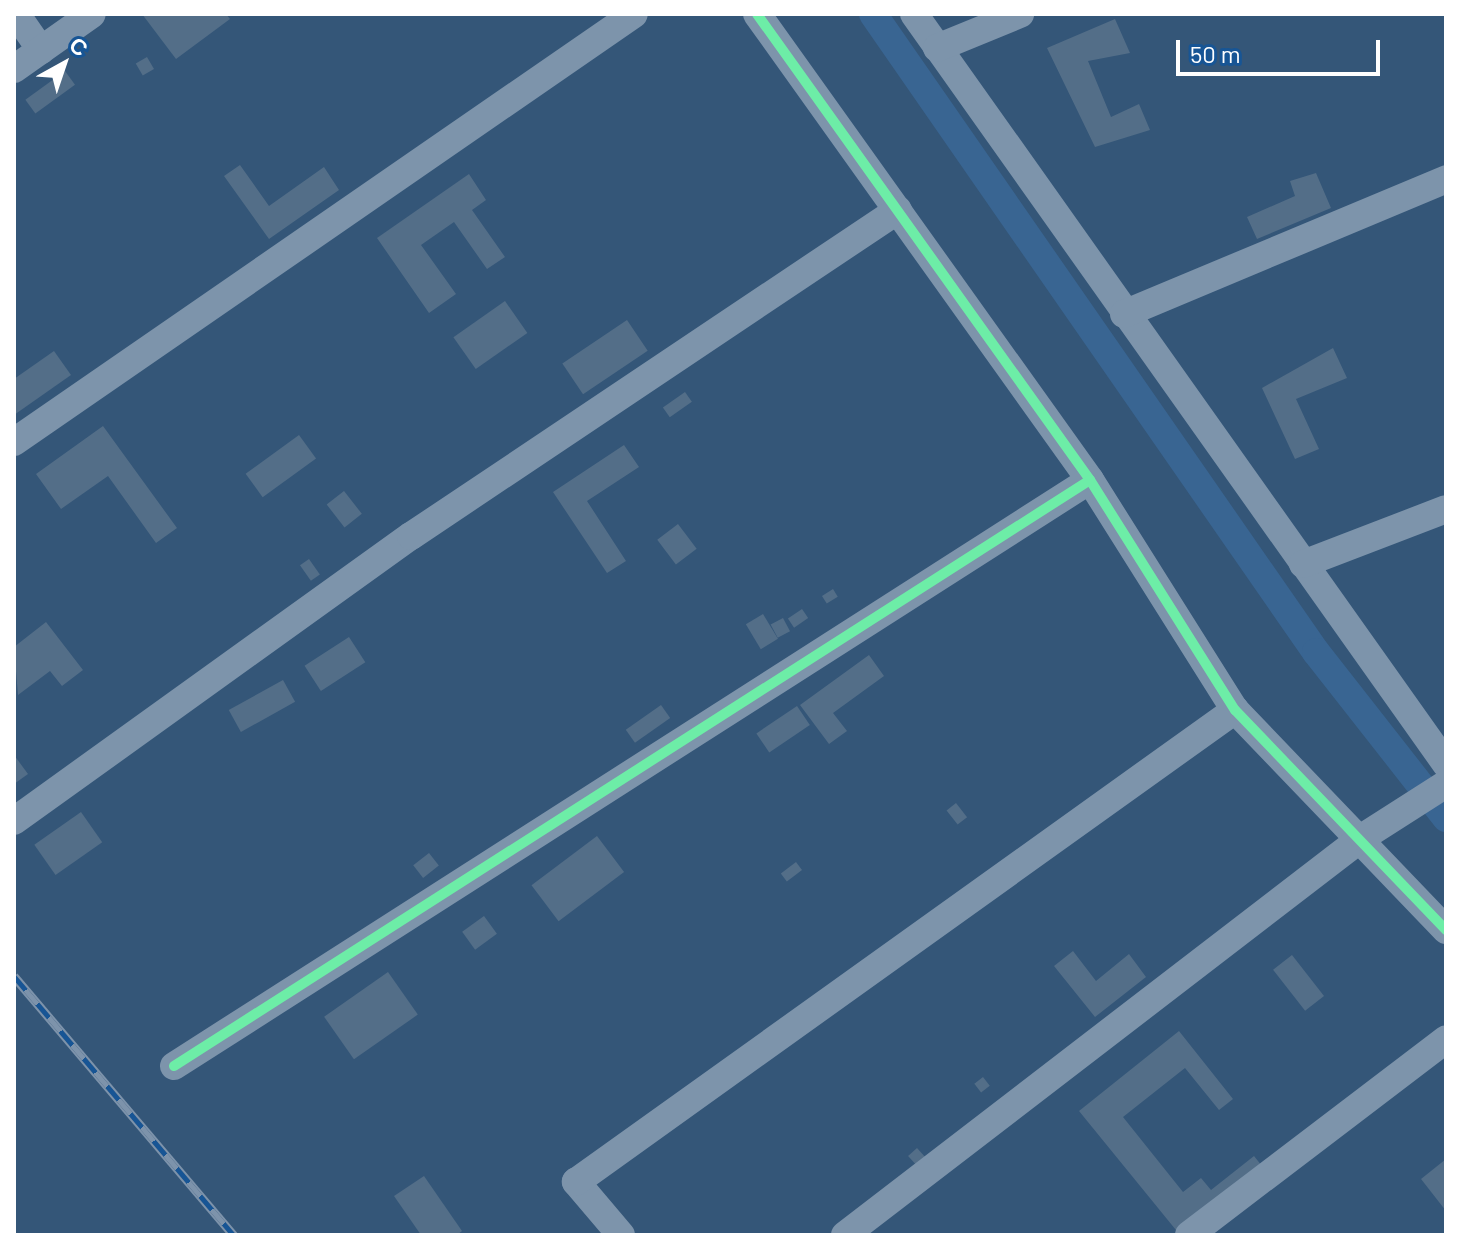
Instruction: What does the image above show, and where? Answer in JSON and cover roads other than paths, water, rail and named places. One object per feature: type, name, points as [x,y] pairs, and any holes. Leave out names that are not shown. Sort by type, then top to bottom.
[{"type":"street","points":[[16,14],[41,50]]},
{"type":"street","points":[[14,69],[92,14]]},
{"type":"street","points":[[14,442],[634,14]]},
{"type":"street","points":[[757,14],[1090,480],[1235,710],[1363,837],[1446,930]]},
{"type":"street","points":[[914,14],[1446,764]]},
{"type":"street","points":[[937,48],[1020,14]]},
{"type":"street","points":[[1124,314],[1446,179]]},
{"type":"street","points":[[14,821],[411,536],[898,210]]},
{"type":"street","points":[[174,1066],[1090,480]]},
{"type":"street","points":[[1303,564],[1446,509]]},
{"type":"street","points":[[621,1235],[576,1182],[1235,710]]},
{"type":"street","points":[[845,1235],[1363,837],[1446,784]]},
{"type":"street","points":[[1189,1235],[1446,1039]]},
{"type":"waterway","points":[[873,14],[1316,652],[1446,818]]},
{"type":"railway","points":[[14,976],[234,1235]]}]
